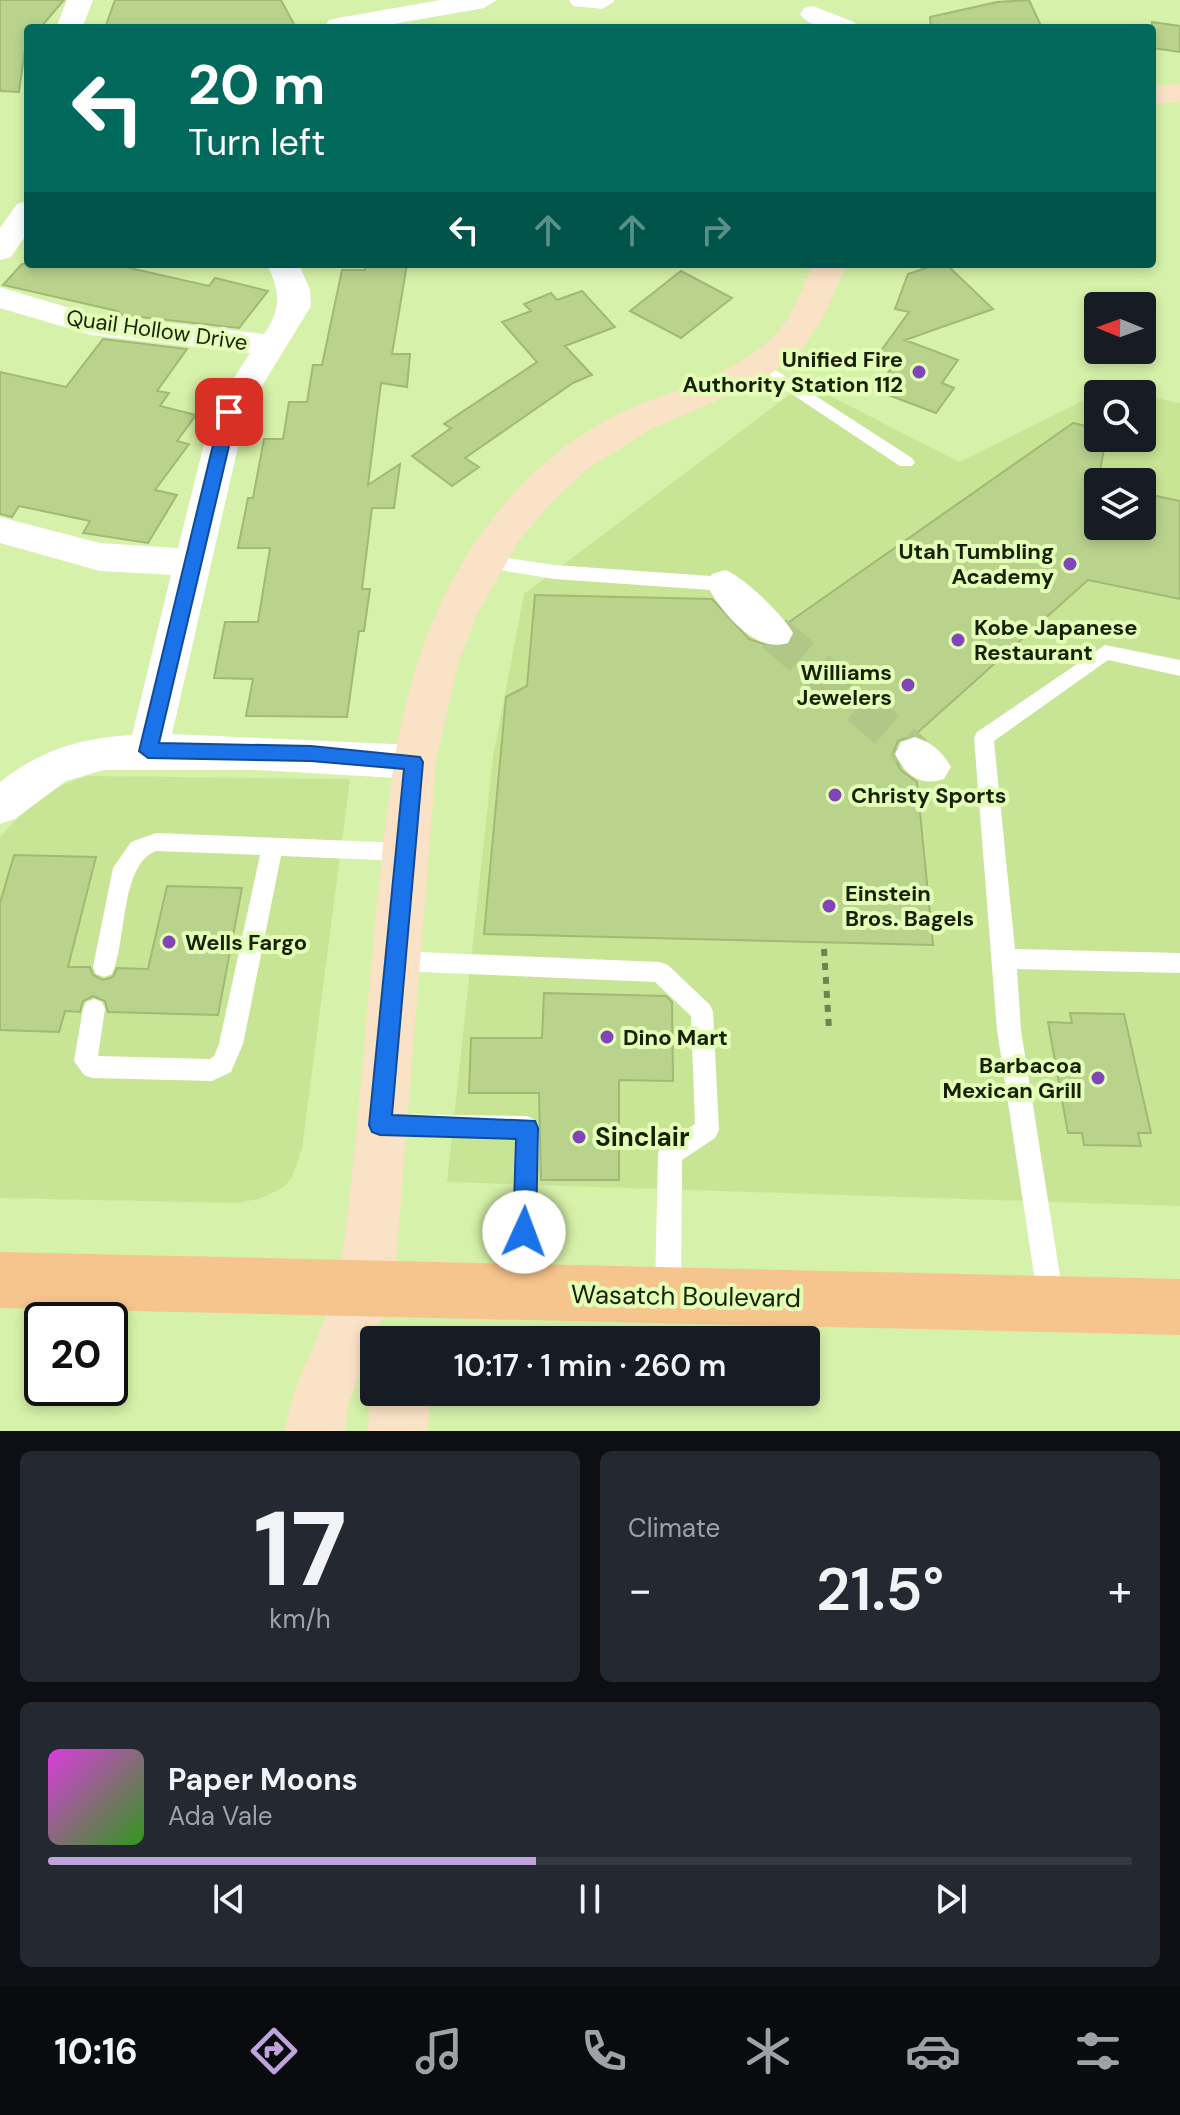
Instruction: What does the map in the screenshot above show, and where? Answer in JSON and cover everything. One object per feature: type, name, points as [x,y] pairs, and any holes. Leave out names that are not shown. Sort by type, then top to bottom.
[{"type":"main road","name":"Wasatch Boulevard","points":[[0,1280],[373,1314],[522,1292],[1180,1307]]},
{"type":"street","points":[[71,24],[80,0]]},
{"type":"street","points":[[323,0],[337,24]]},
{"type":"street","points":[[355,24],[484,0]]},
{"type":"street","points":[[582,0],[602,1]]},
{"type":"street","points":[[813,14],[836,24]]},
{"type":"street","points":[[1156,95],[1180,93]]},
{"type":"street","points":[[0,250],[24,216]]},
{"type":"street","points":[[148,751],[229,412],[270,345],[289,323],[295,306],[293,287],[285,268]]},
{"type":"street","points":[[315,1431],[319,1404],[373,1314],[380,1125],[405,852],[419,723],[438,659],[482,561],[506,525],[532,497],[579,455],[644,416],[760,365],[799,329],[828,268]]},
{"type":"street","name":"Quail Hollow Drive","points":[[0,297],[91,325],[270,345]]},
{"type":"street","points":[[0,530],[100,557],[192,563]]},
{"type":"street","points":[[725,584],[736,599],[774,633]]},
{"type":"street","points":[[0,807],[22,787],[58,765],[101,754],[148,751],[311,754],[414,762]]},
{"type":"street","points":[[398,1431],[400,1406]]},
{"type":"lane","points":[[760,365],[906,462]]},
{"type":"lane","points":[[482,561],[554,572],[725,584]]},
{"type":"lane","points":[[1051,1304],[1009,1030],[984,738],[1105,652],[1180,668]]},
{"type":"lane","points":[[104,967],[124,868],[139,848],[156,842],[405,852]]},
{"type":"lane","points":[[94,1009],[86,1061],[92,1067],[108,1070],[212,1070],[223,1064],[231,1044],[272,848]]},
{"type":"lane","points":[[1005,959],[1180,963]]},
{"type":"lane","points":[[395,961],[660,972],[702,1012],[707,1130],[670,1154],[668,1294]]},
{"type":"lane","points":[[380,1125],[527,1128],[522,1292]]},
{"type":"path","points":[[824,949],[829,1029]]},
{"type":"shaded area","points":[[805,383],[959,462],[1084,400],[1084,452],[1156,452],[1156,398],[1180,403],[1180,1206],[447,1182],[493,757],[524,594]]},
{"type":"shaded area","points":[[87,776],[350,779],[302,1149],[292,1177],[284,1187],[259,1199],[235,1203],[0,1198],[0,837],[31,804],[62,785]]},
{"type":"building","points":[[0,0],[64,0],[43,24],[24,24],[19,92],[0,91]]},
{"type":"building","points":[[115,0],[281,0],[294,24],[106,24]]},
{"type":"building","points":[[1029,0],[1040,24],[931,24],[930,17],[997,2]]},
{"type":"building","points":[[1152,22],[1180,26],[1180,52],[1156,49],[1156,24]]},
{"type":"building","points":[[24,264],[24,268],[130,268],[209,286],[215,278],[268,291],[239,328],[122,315],[117,311],[3,285]]},
{"type":"building","points":[[406,268],[392,354],[410,354],[407,387],[381,383],[368,485],[400,464],[394,508],[372,508],[362,589],[370,589],[364,631],[359,631],[347,717],[246,716],[253,679],[214,678],[225,622],[258,622],[270,548],[238,548],[248,498],[253,498],[264,439],[283,439],[289,402],[307,402],[313,365],[322,365],[342,270]]},
{"type":"building","points":[[926,268],[950,268],[993,309],[905,340],[958,360],[942,383],[954,388],[936,413],[875,390],[893,366],[875,359],[909,312],[895,309],[908,274]]},
{"type":"building","points":[[681,271],[732,298],[681,338],[630,311]]},
{"type":"building","points":[[582,291],[615,327],[565,346],[592,375],[573,383],[465,458],[479,467],[452,486],[412,456],[451,428],[444,424],[537,362],[502,322],[531,311],[524,304],[551,293],[557,300]]},
{"type":"building","points":[[103,339],[187,349],[157,391],[169,393],[160,406],[196,415],[177,441],[189,444],[155,490],[177,495],[148,543],[83,533],[90,521],[19,506],[12,517],[0,514],[0,372],[66,387]]},
{"type":"building","points":[[1073,423],[1084,426],[1084,452],[1103,452],[1101,468],[1084,468],[1084,540],[1156,540],[1156,496],[1180,501],[1180,599],[1088,580],[916,734],[898,741],[892,755],[901,770],[917,782],[933,945],[484,934],[506,697],[527,686],[535,595],[712,599],[749,639],[775,648],[788,646],[796,634],[789,622]]},
{"type":"building","points":[[14,855],[96,857],[68,967],[90,967],[93,975],[103,980],[113,977],[117,968],[148,969],[167,886],[242,888],[218,1015],[108,1012],[105,1001],[93,996],[83,1001],[80,1012],[65,1011],[59,1032],[0,1030],[0,903]]},
{"type":"building","points":[[544,993],[666,996],[672,1002],[673,1081],[619,1080],[619,1180],[541,1180],[539,1093],[469,1093],[471,1038],[542,1038]]},
{"type":"building","name":"Barbacoa Mexican Grill","points":[[1070,1013],[1124,1014],[1151,1133],[1138,1133],[1141,1146],[1084,1145],[1082,1133],[1068,1133],[1048,1022],[1072,1023]]},
{"type":"tunnel","points":[[774,633],[915,754]]},
{"type":"place","name":"Unified Fire Authority Station 112","points":[[919,372]]},
{"type":"place","name":"Utah Tumbling Academy","points":[[1070,564]]},
{"type":"place","name":"Kobe Japanese Restaurant","points":[[958,640]]},
{"type":"place","name":"Williams Jewelers","points":[[908,685]]},
{"type":"place","name":"Christy Sports","points":[[835,795]]},
{"type":"place","name":"Einstein Bros. Bagels","points":[[829,906]]},
{"type":"place","name":"Wells Fargo","points":[[169,942]]},
{"type":"place","name":"Dino Mart","points":[[607,1037]]},
{"type":"place","name":"Barbacoa Mexican Grill","points":[[1098,1078]]},
{"type":"place","name":"Sinclair","points":[[579,1137]]},
{"type":"route","points":[[229,412],[148,751],[311,754],[414,762],[380,1125],[527,1128],[524,1232]]}]
